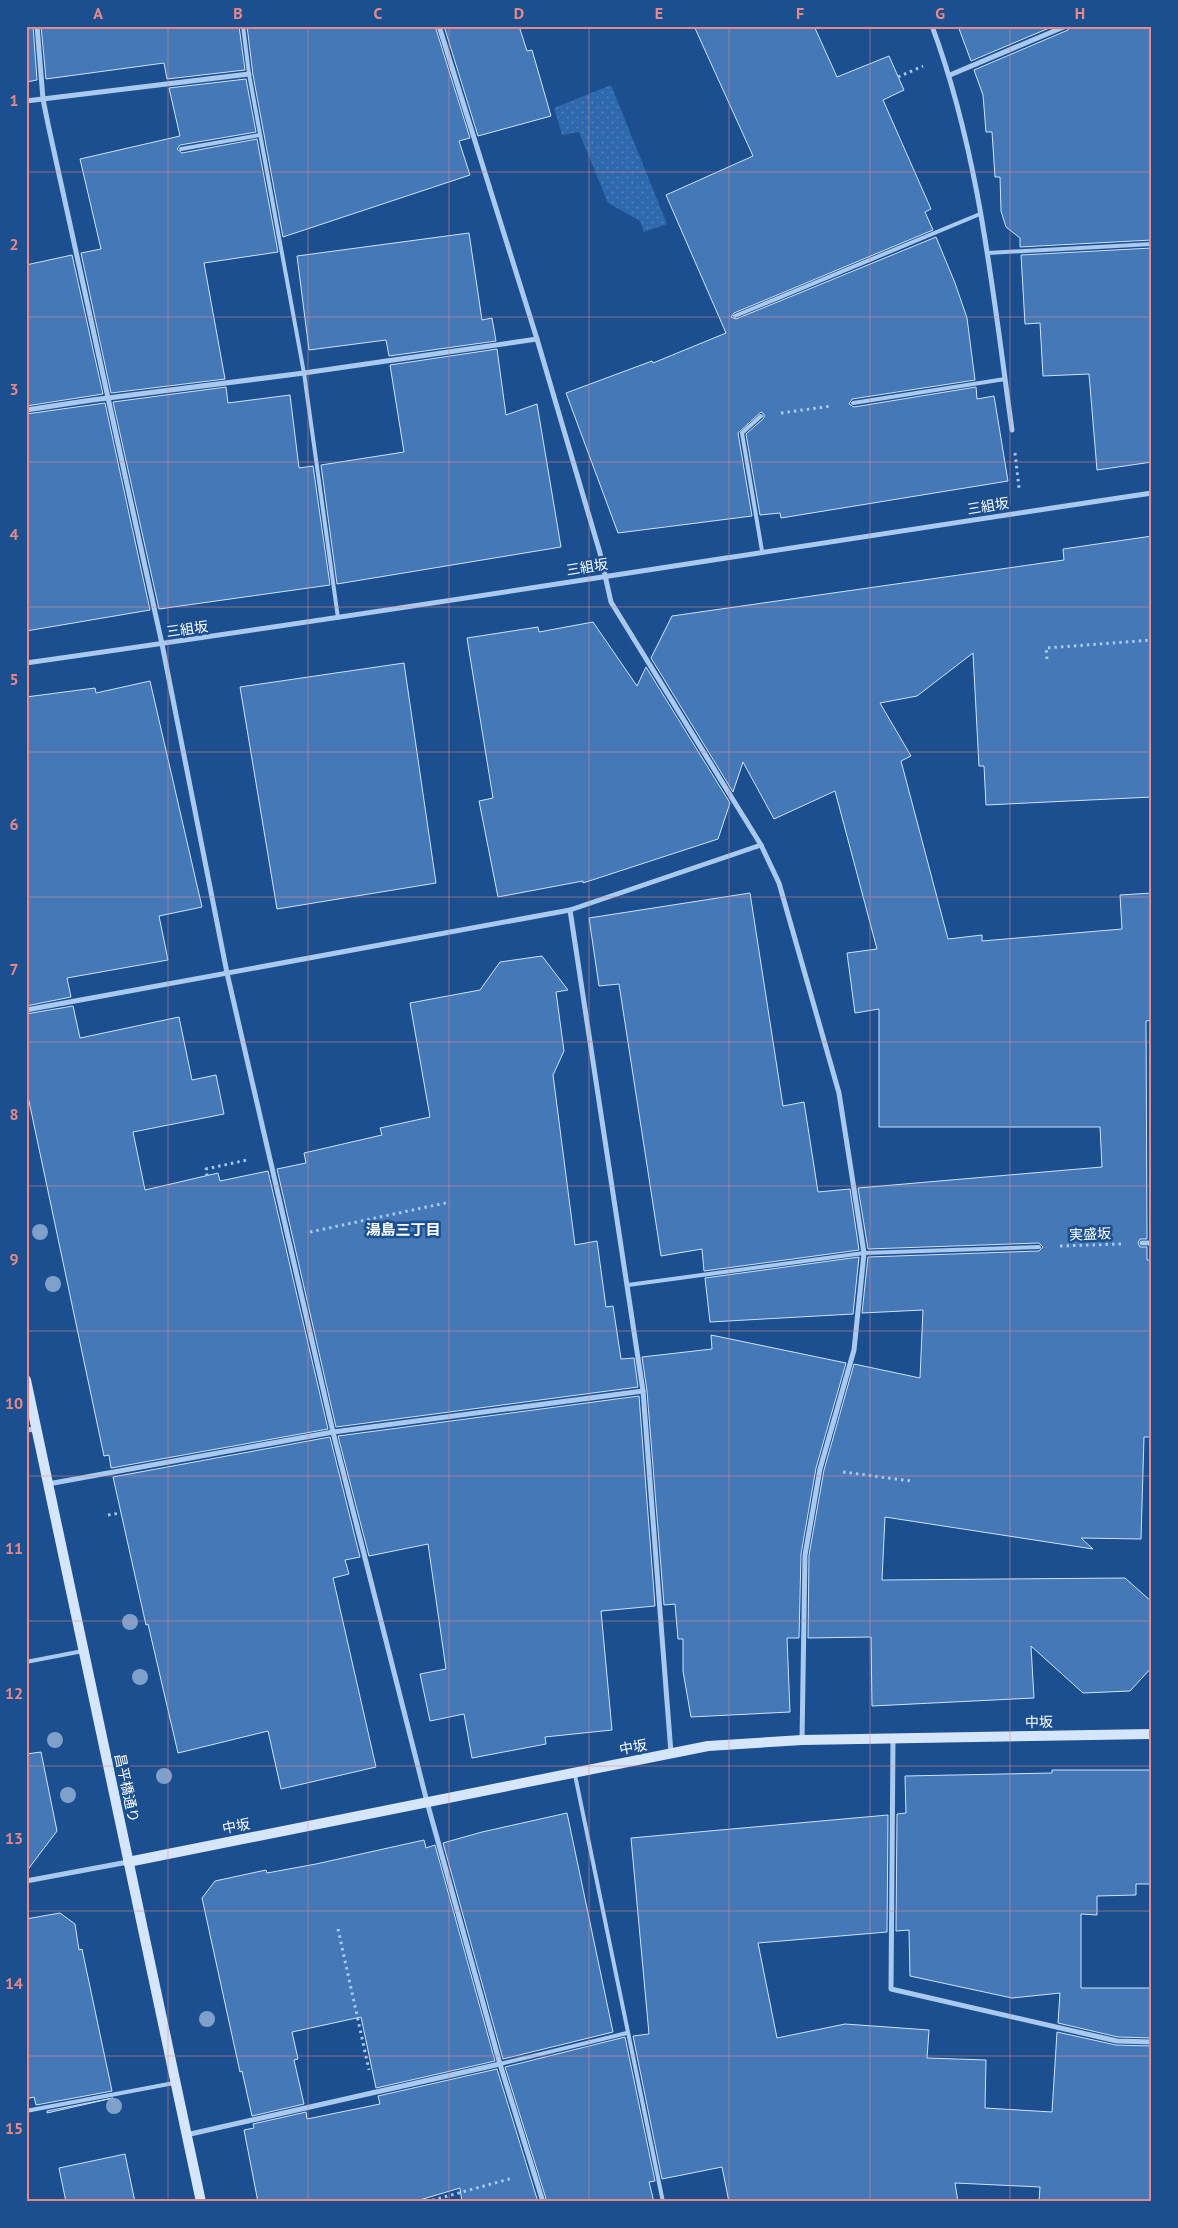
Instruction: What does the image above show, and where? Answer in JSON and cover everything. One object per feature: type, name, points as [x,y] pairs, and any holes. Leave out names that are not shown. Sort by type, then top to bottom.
[{"type":"street","points":[[37,26],[43,99],[162,644],[227,973],[333,1432],[427,1802],[500,2064],[542,2202]]},
{"type":"street","points":[[439,26],[537,338],[605,575],[611,602],[761,845],[779,883],[839,1092],[864,1253],[854,1350],[820,1469],[805,1555],[802,1740]]},
{"type":"street","points":[[932,26],[950,76],[988,253],[1012,430]]},
{"type":"street","points":[[950,76],[1066,26]]},
{"type":"street","points":[[26,101],[249,74]]},
{"type":"street","points":[[26,410],[304,373],[537,338]]},
{"type":"street","name":"三組坂","points":[[26,663],[338,618],[605,575],[1152,493]]},
{"type":"street","points":[[26,1010],[570,910],[761,845]]},
{"type":"street","points":[[570,910],[643,1391],[671,1753]]},
{"type":"street","points":[[1142,1243],[1152,1243]]},
{"type":"street","name":"昌平橋通り","points":[[26,1380],[31,1430],[48,1484],[201,2202]]},
{"type":"street","points":[[48,1484],[333,1432],[643,1391]]},
{"type":"street","name":"中坂","points":[[128,1862],[708,1746],[802,1740],[1152,1734]]},
{"type":"street","points":[[893,1738],[891,1989],[1117,2041],[1152,2042]]},
{"type":"street","points":[[26,1881],[128,1862]]},
{"type":"street","points":[[186,2134],[500,2064]]},
{"type":"lane","points":[[243,26],[249,74],[304,373],[338,618]]},
{"type":"lane","points":[[181,148],[260,136]]},
{"type":"lane","points":[[735,316],[980,214]]},
{"type":"lane","points":[[988,253],[1152,244]]},
{"type":"lane","points":[[853,403],[1005,380]]},
{"type":"lane","points":[[761,416],[742,433],[762,551]]},
{"type":"lane","points":[[628,1286],[864,1253],[1039,1247]]},
{"type":"lane","points":[[26,1662],[83,1651]]},
{"type":"lane","points":[[574,1773],[663,2202]]},
{"type":"lane","points":[[500,2064],[628,2033]]},
{"type":"lane","points":[[26,2111],[176,2083]]},
{"type":"path","points":[[761,416],[853,403]]},
{"type":"path","points":[[1012,430],[1019,488]]},
{"type":"path","points":[[1047,659],[1046,648],[1152,640]]},
{"type":"path","points":[[207,1176],[206,1169],[269,1155]]},
{"type":"path","points":[[288,1236],[450,1202]]},
{"type":"path","name":"実盛坂","points":[[1039,1247],[1142,1243]]},
{"type":"path","points":[[820,1469],[911,1481]]},
{"type":"path","points":[[108,1515],[121,1513]]},
{"type":"path","points":[[338,1929],[374,2093]]},
{"type":"path","points":[[426,2202],[534,2172]]},
{"type":"shaded area","points":[[611,85],[667,224],[644,232],[640,221],[608,203],[579,132],[562,135],[554,108]]},
{"type":"building","points":[[26,26],[33,26],[37,80],[26,82]]},
{"type":"building","points":[[41,26],[239,26],[245,70],[167,79],[164,63],[46,79]]},
{"type":"building","points":[[247,26],[435,26],[470,138],[459,141],[470,175],[283,237],[253,75]]},
{"type":"building","points":[[444,26],[519,26],[527,51],[532,50],[551,116],[478,136]]},
{"type":"building","points":[[694,26],[814,26],[837,77],[889,56],[904,90],[883,100],[931,209],[925,212],[933,230],[734,313],[731,317],[736,319],[936,237],[967,318],[975,380],[852,399],[849,404],[854,407],[976,387],[977,399],[994,396],[1008,481],[781,518],[780,513],[760,515],[746,434],[764,418],[764,414],[761,412],[738,433],[752,516],[618,533],[566,393],[652,361],[653,363],[726,333],[666,195],[753,156]]},
{"type":"building","points":[[958,26],[1054,26],[971,61]]},
{"type":"building","points":[[1070,26],[1152,26],[1152,240],[1020,247],[1020,238],[1006,227],[1001,211],[1000,177],[995,177],[992,132],[986,132],[983,95],[974,70],[1068,30]]},
{"type":"building","points":[[246,79],[256,132],[180,145],[177,149],[182,153],[257,139],[278,252],[204,263],[225,379],[111,393],[81,253],[101,249],[80,159],[180,136],[169,88]]},
{"type":"building","points":[[469,233],[482,320],[492,318],[496,341],[389,356],[386,340],[309,350],[297,256]]},
{"type":"building","points":[[1152,248],[1152,462],[1097,470],[1089,374],[1043,376],[1040,323],[1025,324],[1021,255]]},
{"type":"building","points":[[72,255],[103,394],[26,406],[26,265]]},
{"type":"building","points":[[497,349],[506,415],[537,404],[561,547],[337,584],[321,465],[404,452],[390,365]]},
{"type":"building","points":[[226,387],[228,403],[290,395],[299,468],[313,466],[330,585],[159,609],[113,402]]},
{"type":"building","points":[[105,403],[150,610],[26,631],[26,414]]},
{"type":"building","points":[[1152,536],[1152,797],[986,805],[984,766],[979,766],[973,653],[917,696],[880,703],[911,756],[901,761],[948,939],[982,935],[982,941],[1122,929],[1120,895],[1152,893],[1152,1020],[1146,1021],[1147,1239],[1140,1239],[1138,1243],[1140,1247],[1147,1247],[1147,1260],[1152,1260],[1152,1437],[1144,1437],[1141,1539],[1081,1538],[1093,1549],[885,1517],[882,1580],[1125,1578],[1152,1602],[1152,1667],[1130,1691],[1083,1693],[1031,1646],[1034,1698],[872,1706],[871,1637],[808,1638],[809,1555],[824,1470],[854,1364],[920,1378],[923,1310],[862,1313],[868,1257],[1039,1251],[1043,1247],[1039,1243],[868,1249],[858,1188],[1102,1167],[1100,1127],[879,1127],[879,1009],[855,1013],[847,953],[877,949],[835,791],[774,819],[743,762],[733,792],[651,658],[672,616],[1064,560],[1063,549]]},
{"type":"building","points":[[593,622],[637,686],[646,667],[730,803],[718,839],[583,883],[583,881],[498,897],[479,801],[493,798],[467,638],[538,627],[539,632]]},
{"type":"building","points":[[404,663],[436,883],[277,909],[240,687]]},
{"type":"building","points":[[150,681],[202,907],[159,916],[168,960],[67,978],[71,997],[26,1006],[26,697],[95,688],[96,693]]},
{"type":"building","points":[[750,893],[783,1106],[804,1102],[818,1192],[850,1189],[859,1250],[704,1271],[702,1249],[661,1256],[619,984],[599,986],[589,918]]},
{"type":"building","points":[[542,956],[568,990],[556,992],[564,1051],[553,1075],[575,1245],[597,1241],[606,1307],[613,1306],[621,1359],[634,1358],[638,1387],[336,1427],[277,1169],[306,1163],[304,1153],[382,1135],[380,1128],[430,1117],[410,1003],[480,990],[500,962]]},
{"type":"building","points":[[73,1006],[80,1038],[179,1017],[192,1080],[216,1075],[224,1114],[133,1132],[145,1190],[218,1173],[220,1181],[268,1171],[328,1429],[111,1468],[109,1455],[104,1456],[26,1087],[26,1014]]},
{"type":"building","points":[[859,1257],[853,1314],[710,1322],[705,1278]]},
{"type":"building","points":[[711,1335],[846,1363],[816,1468],[801,1554],[799,1638],[787,1638],[790,1712],[691,1717],[683,1671],[683,1639],[678,1639],[675,1604],[664,1605],[647,1391],[642,1357],[712,1349]]},
{"type":"building","points":[[639,1396],[655,1606],[601,1611],[612,1730],[545,1737],[546,1744],[472,1758],[464,1714],[430,1721],[420,1674],[446,1669],[428,1544],[369,1556],[338,1436]]},
{"type":"building","points":[[330,1437],[360,1557],[345,1560],[349,1574],[333,1578],[376,1767],[281,1789],[268,1731],[178,1753],[148,1624],[146,1625],[113,1477]]},
{"type":"building","points":[[41,1752],[57,1831],[26,1872],[26,1754]]},
{"type":"building","points":[[1052,1770],[1152,1770],[1152,1884],[1136,1884],[1136,1895],[1097,1896],[1097,1915],[1081,1914],[1081,1988],[1152,1988],[1152,2038],[1118,2037],[1058,2023],[1060,1993],[1012,1998],[910,1976],[909,1930],[896,1931],[897,1814],[906,1813],[905,1776],[1052,1773]]},
{"type":"building","points":[[567,1813],[613,2032],[503,2059],[443,1843],[482,1832]]},
{"type":"building","points":[[888,1815],[887,1932],[758,1943],[777,2038],[845,2024],[929,2030],[927,2058],[986,2060],[985,2108],[1052,2112],[1057,2032],[1116,2045],[1152,2046],[1152,2202],[1039,2202],[1040,2187],[955,2183],[958,2202],[729,2202],[722,2167],[662,2179],[633,2036],[649,2034],[631,1838]]},
{"type":"building","points":[[424,1840],[426,1848],[435,1845],[495,2061],[376,2088],[361,2017],[292,2032],[298,2059],[294,2060],[304,2104],[252,2116],[242,2071],[240,2072],[202,1898],[215,1881],[266,1870],[267,1873],[316,1864]]},
{"type":"building","points":[[60,1913],[75,1924],[79,1950],[82,1949],[112,2091],[36,2105],[34,2097],[26,2099],[26,1919]]},
{"type":"building","points":[[625,2037],[655,2181],[649,2182],[654,2202],[547,2202],[505,2067]]},
{"type":"building","points":[[497,2069],[538,2202],[462,2202],[460,2188],[413,2202],[258,2202],[244,2130],[254,2128],[253,2124],[306,2112],[307,2119],[380,2104],[378,2096]]},
{"type":"building","points":[[113,2098],[47,2113],[47,2111]]},
{"type":"building","points":[[125,2154],[135,2202],[66,2202],[59,2168]]},
{"type":"district","name":"湯島三丁目","points":[[403,1229]]}]
